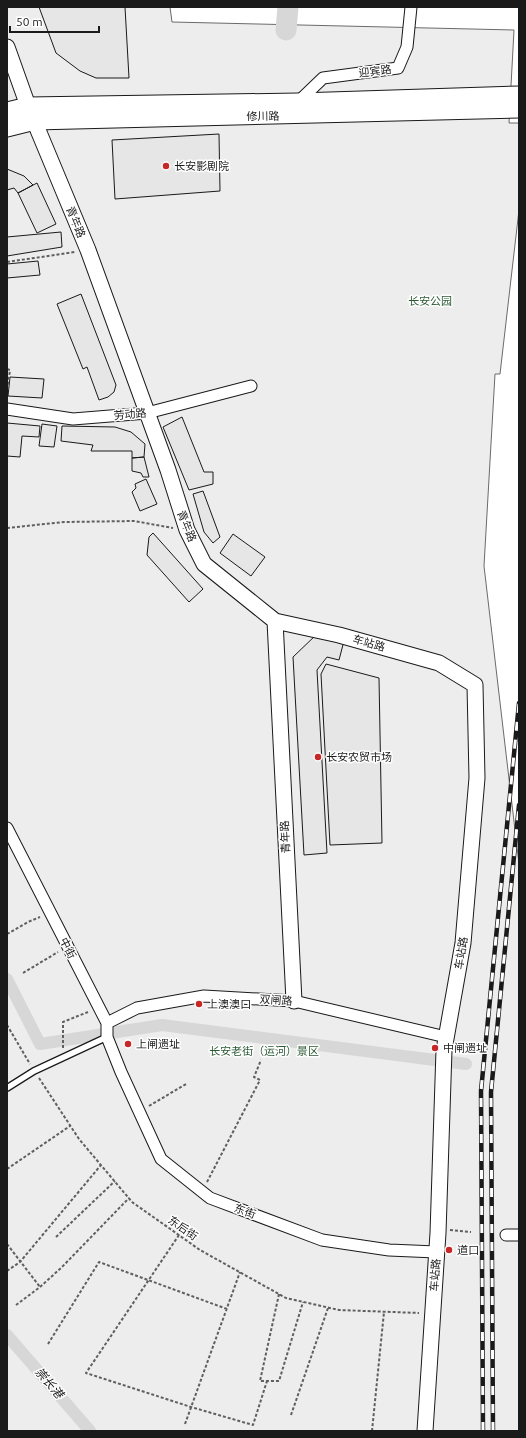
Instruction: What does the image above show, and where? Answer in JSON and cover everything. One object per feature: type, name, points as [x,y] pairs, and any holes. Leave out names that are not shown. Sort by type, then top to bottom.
[{"type":"main road","name":"修川路","points":[[7,128],[32,113],[519,95]]},
{"type":"main road","name":"修川路","points":[[7,111],[32,113],[519,109]]},
{"type":"street","name":"迎宾路","points":[[298,102],[323,78],[398,68],[407,47],[411,7]]},
{"type":"street","name":"青年路","points":[[7,47],[32,113],[88,250],[168,470],[187,530],[204,564],[275,620],[294,1001]]},
{"type":"street","name":"劳动路","points":[[7,409],[73,419],[147,414],[251,386]]},
{"type":"street","name":"车站路","points":[[275,620],[339,635],[439,662],[475,685],[476,786],[463,943],[445,1043],[438,1229],[425,1431]]},
{"type":"street","name":"中街","points":[[7,828],[99,1008],[121,1072]]},
{"type":"street","name":"双闸路","points":[[107,1030],[137,1008],[204,996],[294,1001],[445,1043]]},
{"type":"street","name":"东街","points":[[121,1072],[161,1159],[210,1198],[322,1240],[389,1250],[436,1252]]},
{"type":"street","points":[[506,1235],[519,1235]]},
{"type":"lane","points":[[7,1088],[107,1030]]},
{"type":"path","points":[[7,262],[88,250]]},
{"type":"path","points":[[7,369],[10,370],[7,391]]},
{"type":"path","points":[[7,528],[64,522],[134,521],[187,530]]},
{"type":"path","points":[[7,934],[28,922],[50,913]]},
{"type":"path","points":[[23,973],[67,946]]},
{"type":"path","points":[[63,1050],[63,1022],[99,1008]]},
{"type":"path","name":"东后街","points":[[7,1026],[34,1071],[79,1139],[132,1202],[200,1250],[286,1298],[339,1310],[432,1314]]},
{"type":"path","points":[[202,1192],[260,1080],[254,1078],[261,1060]]},
{"type":"path","points":[[139,1112],[186,1084]]},
{"type":"path","points":[[7,1169],[70,1126]]},
{"type":"path","points":[[7,1271],[20,1262],[101,1165]]},
{"type":"path","points":[[56,1237],[114,1181]]},
{"type":"path","points":[[16,1305],[40,1287],[62,1267],[129,1198]]},
{"type":"path","points":[[438,1229],[471,1232]]},
{"type":"path","points":[[179,1235],[86,1373],[191,1407],[253,1425],[267,1381]]},
{"type":"path","points":[[7,1244],[40,1287]]},
{"type":"path","points":[[48,1344],[99,1262],[227,1309]]},
{"type":"path","points":[[185,1424],[240,1272]]},
{"type":"path","points":[[279,1294],[260,1380],[279,1382],[303,1302]]},
{"type":"path","points":[[291,1415],[328,1308]]},
{"type":"path","points":[[372,1431],[384,1312]]},
{"type":"shaded area","name":"长安老街（运河）景区","points":[[7,7],[170,7],[172,22],[514,30],[509,123],[519,123],[519,210],[500,374],[495,374],[484,566],[519,864],[519,1431],[7,1431]]},
{"type":"building","points":[[39,7],[125,7],[129,78],[96,78],[80,71],[56,53]]},
{"type":"building","name":"长安影剧院","points":[[219,134],[220,191],[115,199],[112,140]]},
{"type":"building","points":[[7,169],[24,176],[33,185],[18,193],[14,188],[7,190]]},
{"type":"building","points":[[37,183],[56,224],[37,233],[18,193]]},
{"type":"building","points":[[61,232],[62,247],[7,256],[7,237]]},
{"type":"building","points":[[38,261],[40,275],[7,278],[7,264]]},
{"type":"building","points":[[81,294],[116,385],[114,392],[108,397],[99,400],[87,367],[83,369],[57,304]]},
{"type":"building","points":[[10,377],[44,379],[42,398],[8,396]]},
{"type":"building","points":[[182,417],[204,472],[213,472],[213,484],[189,490],[163,427]]},
{"type":"building","points":[[7,423],[40,426],[39,437],[22,436],[20,457],[7,456]]},
{"type":"building","points":[[42,424],[57,426],[54,447],[39,446]]},
{"type":"building","points":[[62,426],[115,427],[131,432],[145,444],[144,457],[132,458],[132,451],[91,451],[93,445],[61,441]]},
{"type":"building","points":[[144,457],[149,477],[143,477],[141,473],[132,471],[132,458]]},
{"type":"building","points":[[146,479],[157,504],[140,511],[132,492],[136,488],[135,484]]},
{"type":"building","points":[[203,491],[220,537],[213,543],[204,532],[193,494]]},
{"type":"building","points":[[153,533],[203,589],[189,602],[147,555],[149,537]]},
{"type":"building","points":[[233,534],[265,557],[251,576],[220,553]]},
{"type":"building","points":[[317,634],[344,641],[339,660],[327,657],[317,670],[327,853],[304,855],[293,657]]},
{"type":"building","points":[[326,664],[379,678],[382,843],[330,845],[321,674]]},
{"type":"waterway","points":[[286,30],[288,7]]},
{"type":"waterway","points":[[7,979],[40,1044],[162,1025],[466,1064]]},
{"type":"waterway","name":"崇长港","points":[[7,1335],[90,1431]]},
{"type":"railway","points":[[483,1431],[481,1091],[519,703]]},
{"type":"railway","points":[[493,1431],[491,1092],[519,805]]},
{"type":"place","name":"长安影剧院","points":[[166,166]]},
{"type":"place","name":"长安农贸市场","points":[[318,757]]},
{"type":"place","name":"上澳澳口","points":[[199,1004]]},
{"type":"place","name":"上闸遗址","points":[[128,1044]]},
{"type":"place","name":"中闸遗址","points":[[435,1048]]},
{"type":"place","name":"道口","points":[[449,1250]]},
{"type":"park label","name":"长安公园","points":[[430,301]]}]
